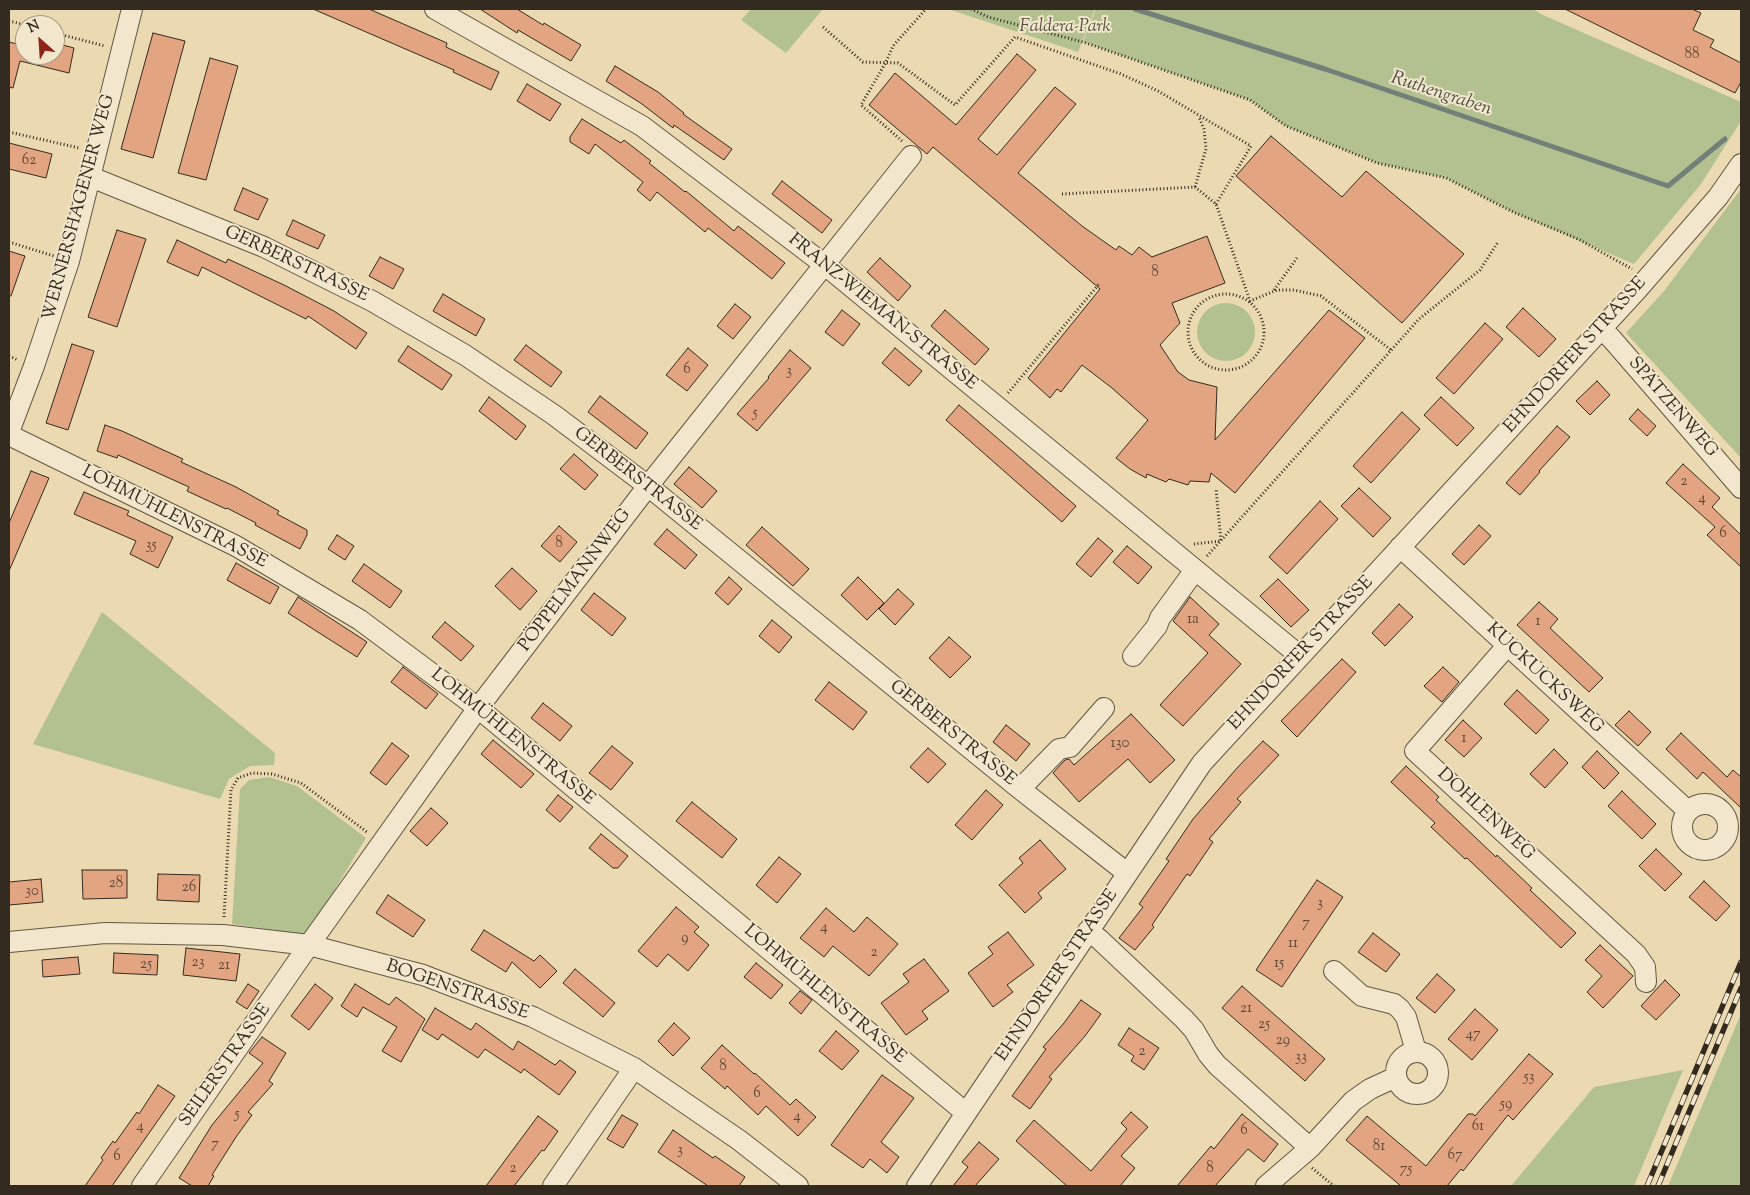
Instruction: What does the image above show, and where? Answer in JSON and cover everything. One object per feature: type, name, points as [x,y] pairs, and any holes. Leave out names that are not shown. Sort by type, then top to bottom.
[{"type":"street","name":"WERNERSHAGENER WEG","points":[[9,434],[69,261],[132,9]]},
{"type":"street","name":"FRANZ-WIEMAN-STRASSE","points":[[435,9],[642,126],[825,265],[1300,656]]},
{"type":"street","name":"PÖPPELMANNWEG","points":[[309,945],[478,708],[648,486],[911,156]]},
{"type":"street","name":"EHNDORFER STRASSE","points":[[917,1186],[1202,763],[1647,278],[1718,197],[1741,164]]},
{"type":"street","name":"GERBERSTRASSE","points":[[90,177],[264,247],[372,301],[465,355],[554,415],[648,486],[1020,789],[1127,873]]},
{"type":"street","name":"SPATZENWEG","points":[[1601,329],[1737,481],[1741,488]]},
{"type":"street","name":"LOHMÜHLENSTRASSE","points":[[9,434],[236,546],[360,620],[478,708],[966,1113]]},
{"type":"street","name":"KUCKUCKSWEG","points":[[1400,548],[1688,811]]},
{"type":"street","points":[[1133,656],[1157,626],[1160,618],[1195,570]]},
{"type":"street","name":"DOHLENWEG","points":[[1507,646],[1415,751],[1636,954],[1645,967],[1646,982]]},
{"type":"street","points":[[1020,789],[1059,749],[1070,746],[1104,708]]},
{"type":"street","points":[[1088,932],[1099,939],[1184,1019],[1194,1030],[1217,1065],[1305,1153]]},
{"type":"street","name":"BOGENSTRASSE","points":[[9,942],[105,933],[223,935],[309,945],[423,975],[533,1017],[634,1068],[739,1140],[798,1186]]},
{"type":"street","name":"SEILERSTRASSE","points":[[142,1186],[309,945]]},
{"type":"street","points":[[1334,971],[1362,996],[1394,1004],[1400,1009],[1409,1024],[1416,1051]]},
{"type":"street","points":[[1416,1051],[1431,1056],[1436,1062],[1438,1070],[1435,1085],[1424,1093],[1410,1093],[1399,1084],[1396,1077],[1398,1062],[1403,1056],[1416,1051]]},
{"type":"street","points":[[553,1186],[634,1068]]},
{"type":"street","points":[[1266,1186],[1305,1153],[1353,1101],[1370,1089],[1396,1077]]},
{"type":"path","points":[[911,156],[914,153],[861,104],[886,62],[893,46],[926,9]]},
{"type":"path","points":[[971,9],[988,17],[1083,42],[1250,100],[1286,126],[1377,163],[1446,178],[1513,212],[1578,239],[1647,278]]},
{"type":"path","points":[[822,27],[863,62],[898,63],[955,105],[1015,37],[1121,74],[1158,91],[1251,146],[1216,204]]},
{"type":"path","points":[[65,36],[122,50]]},
{"type":"path","points":[[1195,187],[1206,149],[1204,129],[1198,116]]},
{"type":"path","points":[[9,132],[97,153]]},
{"type":"path","points":[[1062,194],[1195,187],[1216,204],[1250,301],[1259,311],[1264,323],[1265,336],[1261,349],[1253,360],[1242,367],[1229,371],[1216,369],[1204,364],[1192,350],[1188,332],[1190,320],[1195,309],[1215,295],[1227,293],[1239,295],[1250,301]]},
{"type":"path","points":[[9,242],[69,261]]},
{"type":"path","points":[[1195,570],[1419,319],[1480,270],[1498,242]]},
{"type":"path","points":[[1273,291],[1297,258]]},
{"type":"path","points":[[997,406],[1099,284]]},
{"type":"path","points":[[1250,301],[1273,291],[1294,290],[1321,296],[1391,350]]},
{"type":"path","points":[[1216,489],[1221,541]]},
{"type":"path","points":[[1168,548],[1221,541]]},
{"type":"path","points":[[223,935],[232,790],[238,778],[252,773],[272,774],[301,783],[382,843]]},
{"type":"path","points":[[1305,1153],[1334,1186]]},
{"type":"green space","points":[[751,9],[823,9],[786,53],[741,20]]},
{"type":"green space","name":"Faldera-Park","points":[[948,9],[1095,9],[1078,52]]},
{"type":"green space","points":[[1096,9],[1533,9],[1741,102],[1741,121],[1701,184],[1634,264],[1513,212],[1446,178],[1377,163],[1286,126],[1250,100],[1083,42]]},
{"type":"green space","points":[[1741,189],[1741,458],[1626,333],[1664,291]]},
{"type":"green space","points":[[1226,303],[1237,305],[1250,316],[1255,332],[1253,343],[1242,356],[1226,361],[1215,359],[1202,348],[1197,332],[1199,321],[1210,308]]},
{"type":"green space","points":[[102,612],[275,753],[274,765],[250,766],[229,779],[220,799],[33,744]]},
{"type":"green space","points":[[269,777],[297,786],[366,838],[307,935],[232,924],[240,789],[249,780]]},
{"type":"green space","points":[[1741,1014],[1741,1186],[1668,1186]]},
{"type":"green space","points":[[1683,1070],[1634,1186],[1511,1186],[1594,1087]]},
{"type":"building","points":[[313,9],[369,9],[447,43],[446,47],[499,72],[491,90],[453,72],[454,70]]},
{"type":"building","points":[[480,9],[517,9],[581,45],[571,61],[518,30],[517,33]]},
{"type":"building","points":[[1565,9],[1692,9],[1701,13],[1693,30],[1714,40],[1710,47],[1741,63],[1741,82],[1735,93]]},
{"type":"building","points":[[153,33],[185,41],[153,158],[121,149]]},
{"type":"building","points":[[9,42],[15,44],[15,65],[19,65],[13,88],[9,87]]},
{"type":"building","points":[[65,46],[74,48],[69,73],[36,65],[65,65]]},
{"type":"building","points":[[1017,54],[1036,70],[978,139],[997,155],[1055,87],[1076,104],[1018,173],[1082,226],[1116,250],[1119,246],[1132,255],[1139,247],[1152,257],[1207,236],[1225,283],[1172,303],[1180,323],[1160,345],[1178,372],[1189,380],[1217,387],[1215,440],[1329,310],[1365,338],[1235,493],[1211,473],[1209,482],[1190,481],[1188,485],[1169,479],[1166,482],[1147,474],[1146,478],[1116,458],[1148,420],[1112,388],[1082,365],[1061,392],[1057,389],[1050,398],[1028,378],[1100,289],[933,147],[927,154],[869,105],[895,73],[956,125]]},
{"type":"building","points":[[210,58],[238,66],[206,180],[178,173]]},
{"type":"building","points":[[615,66],[658,92],[683,114],[732,149],[724,160],[674,125],[673,128],[642,104],[606,81]]},
{"type":"building","points":[[527,84],[561,104],[550,121],[517,101]]},
{"type":"building","points":[[582,119],[621,143],[624,140],[651,161],[649,163],[734,231],[738,226],[785,263],[772,279],[708,228],[705,232],[657,192],[650,201],[637,190],[643,182],[595,144],[589,154],[570,142],[570,137]]},
{"type":"building","points":[[1271,136],[1342,197],[1366,171],[1464,254],[1402,323],[1236,176]]},
{"type":"building","points":[[9,143],[52,154],[46,178],[9,169]]},
{"type":"building","points":[[782,181],[832,220],[822,233],[772,194]]},
{"type":"building","points":[[243,188],[268,199],[258,220],[234,210]]},
{"type":"building","points":[[293,220],[325,235],[318,249],[286,235]]},
{"type":"building","points":[[117,230],[146,239],[117,327],[88,317]]},
{"type":"building","points":[[177,240],[226,263],[228,259],[284,285],[334,311],[367,333],[356,349],[308,316],[306,319],[202,267],[198,276],[167,262]]},
{"type":"building","points":[[9,251],[25,256],[11,296],[9,296]]},
{"type":"building","points":[[380,257],[404,269],[393,289],[369,276]]},
{"type":"building","points":[[880,258],[911,286],[898,301],[867,272]]},
{"type":"building","points":[[443,294],[485,319],[476,336],[433,311]]},
{"type":"building","points":[[735,304],[751,317],[733,339],[717,326]]},
{"type":"building","points":[[1523,308],[1556,339],[1539,357],[1506,327]]},
{"type":"building","points":[[842,310],[860,324],[843,346],[825,332]]},
{"type":"building","points":[[945,310],[989,349],[975,365],[931,326]]},
{"type":"building","points":[[1485,323],[1503,339],[1454,394],[1436,378]]},
{"type":"building","points":[[72,344],[94,351],[68,430],[46,423]]},
{"type":"building","points":[[526,345],[562,372],[551,387],[514,360]]},
{"type":"building","points":[[408,346],[452,375],[442,390],[398,361]]},
{"type":"building","points":[[688,348],[708,365],[687,391],[666,375]]},
{"type":"building","points":[[895,348],[922,371],[909,386],[882,363]]},
{"type":"building","points":[[790,350],[811,368],[757,431],[737,414],[769,378]]},
{"type":"building","points":[[1597,381],[1610,395],[1590,415],[1576,401]]},
{"type":"building","points":[[600,396],[648,433],[636,449],[588,412]]},
{"type":"building","points":[[489,397],[526,426],[516,440],[479,411]]},
{"type":"building","points":[[1441,397],[1474,428],[1457,446],[1424,415]]},
{"type":"building","points":[[959,405],[1076,506],[1062,522],[946,420]]},
{"type":"building","points":[[1638,409],[1656,426],[1647,436],[1629,419]]},
{"type":"building","points":[[1402,412],[1420,429],[1371,483],[1353,466]]},
{"type":"building","points":[[105,425],[183,459],[181,462],[236,487],[279,511],[277,514],[307,530],[307,535],[300,549],[227,508],[187,491],[189,487],[118,455],[117,458],[97,451]]},
{"type":"building","points":[[1557,426],[1570,437],[1520,495],[1506,483]]},
{"type":"building","points":[[574,454],[598,475],[585,490],[560,469]]},
{"type":"building","points":[[1683,464],[1720,498],[1712,507],[1741,535],[1741,567],[1707,535],[1715,527],[1666,483]]},
{"type":"building","points":[[689,467],[717,491],[702,508],[674,484]]},
{"type":"building","points":[[31,471],[49,478],[9,571],[9,523]]},
{"type":"building","points":[[1359,488],[1391,518],[1373,537],[1341,506]]},
{"type":"building","points":[[84,492],[129,511],[127,515],[173,537],[158,568],[130,554],[136,541],[74,514]]},
{"type":"building","points":[[1320,501],[1338,519],[1287,574],[1269,557]]},
{"type":"building","points":[[1479,525],[1491,536],[1464,565],[1452,554]]},
{"type":"building","points":[[559,526],[577,542],[560,562],[541,546]]},
{"type":"building","points":[[762,527],[809,569],[793,586],[746,545]]},
{"type":"building","points":[[667,529],[697,555],[685,569],[654,544]]},
{"type":"building","points":[[337,535],[354,546],[345,560],[328,549]]},
{"type":"building","points":[[1098,538],[1113,551],[1091,577],[1076,564]]},
{"type":"building","points":[[1127,546],[1152,567],[1138,584],[1113,562]]},
{"type":"building","points":[[236,563],[279,587],[270,604],[227,580]]},
{"type":"building","points":[[364,564],[402,591],[390,608],[352,581]]},
{"type":"building","points":[[512,568],[537,591],[520,610],[495,586]]},
{"type":"building","points":[[729,577],[742,589],[728,605],[715,593]]},
{"type":"building","points":[[858,577],[884,603],[867,620],[841,595]]},
{"type":"building","points":[[1278,579],[1309,610],[1291,627],[1260,596]]},
{"type":"building","points":[[898,589],[914,604],[895,625],[879,609]]},
{"type":"building","points":[[594,593],[626,618],[612,636],[581,610]]},
{"type":"building","points":[[298,597],[367,642],[357,657],[288,613]]},
{"type":"building","points":[[1190,597],[1219,624],[1209,635],[1241,664],[1183,726],[1160,705],[1208,653],[1173,621]]},
{"type":"building","points":[[1539,602],[1558,619],[1550,628],[1603,678],[1589,692],[1517,625]]},
{"type":"building","points":[[1399,604],[1413,617],[1385,646],[1372,633]]},
{"type":"building","points":[[772,620],[792,637],[779,653],[759,636]]},
{"type":"building","points":[[445,622],[474,646],[461,661],[432,637]]},
{"type":"building","points":[[949,637],[971,657],[950,678],[929,658]]},
{"type":"building","points":[[1342,659],[1356,672],[1297,737],[1281,721]]},
{"type":"building","points":[[403,667],[438,694],[426,709],[391,682]]},
{"type":"building","points":[[1443,667],[1459,682],[1442,702],[1424,686]]},
{"type":"building","points":[[829,682],[867,712],[853,730],[815,700]]},
{"type":"building","points":[[1517,690],[1549,720],[1536,734],[1504,704]]},
{"type":"building","points":[[543,703],[572,726],[560,741],[531,718]]},
{"type":"building","points":[[1629,711],[1651,732],[1638,746],[1615,725]]},
{"type":"building","points":[[1131,714],[1175,760],[1150,783],[1128,759],[1079,802],[1053,773],[1065,760],[1069,759],[1074,765]]},
{"type":"building","points":[[1463,720],[1482,738],[1464,757],[1445,740]]},
{"type":"building","points":[[1006,725],[1030,744],[1016,761],[993,742]]},
{"type":"building","points":[[1681,733],[1727,777],[1733,770],[1741,777],[1741,808],[1703,772],[1697,779],[1666,749]]},
{"type":"building","points":[[493,740],[534,774],[521,788],[481,754]]},
{"type":"building","points":[[1263,741],[1279,755],[1237,799],[1241,802],[1209,839],[1213,842],[1190,876],[1187,874],[1152,925],[1154,927],[1135,950],[1119,938],[1143,907],[1139,904],[1169,861],[1166,859],[1193,819]]},
{"type":"building","points":[[392,743],[409,756],[386,785],[370,773]]},
{"type":"building","points":[[612,746],[633,763],[611,790],[589,773]]},
{"type":"building","points":[[928,748],[946,764],[928,783],[910,767]]},
{"type":"building","points":[[1554,749],[1568,763],[1545,788],[1530,774]]},
{"type":"building","points":[[1597,751],[1619,773],[1604,789],[1582,767]]},
{"type":"building","points":[[1406,766],[1439,797],[1436,800],[1532,888],[1530,890],[1576,933],[1561,948],[1467,858],[1465,859],[1431,827],[1435,823],[1391,782]]},
{"type":"building","points":[[986,790],[1003,805],[972,840],[955,825]]},
{"type":"building","points":[[1622,791],[1656,824],[1642,839],[1608,806]]},
{"type":"building","points":[[558,795],[573,807],[560,822],[546,810]]},
{"type":"building","points":[[692,802],[737,839],[722,858],[676,821]]},
{"type":"building","points":[[431,808],[448,823],[427,846],[410,831]]},
{"type":"building","points":[[601,834],[628,856],[618,868],[613,868],[589,848]]},
{"type":"building","points":[[1040,840],[1066,869],[1038,893],[1042,898],[1025,913],[999,885],[1023,863],[1019,858]]},
{"type":"building","points":[[1656,849],[1682,874],[1665,891],[1639,866]]},
{"type":"building","points":[[779,857],[801,874],[777,903],[756,885]]},
{"type":"building","points":[[82,870],[127,870],[127,898],[83,899]]},
{"type":"building","points":[[158,874],[200,875],[199,902],[157,900]]},
{"type":"building","points":[[41,879],[43,902],[9,905],[9,882]]},
{"type":"building","points":[[1317,880],[1343,897],[1282,987],[1256,970]]},
{"type":"building","points":[[1704,881],[1730,906],[1716,921],[1689,897]]},
{"type":"building","points":[[388,895],[425,920],[413,937],[376,913]]},
{"type":"building","points":[[676,907],[699,927],[694,932],[709,945],[688,971],[668,954],[657,967],[638,951]]},
{"type":"building","points":[[826,908],[854,932],[867,917],[898,944],[869,976],[833,946],[824,957],[800,938]]},
{"type":"building","points":[[484,930],[534,961],[540,955],[557,971],[540,988],[512,962],[506,972],[471,950]]},
{"type":"building","points":[[1008,932],[1034,965],[1007,985],[1013,992],[993,1007],[968,973],[993,954],[988,947]]},
{"type":"building","points":[[1373,933],[1400,954],[1386,972],[1358,952]]},
{"type":"building","points":[[1600,945],[1633,976],[1603,1008],[1587,992],[1602,976],[1585,960]]},
{"type":"building","points":[[186,948],[240,954],[236,981],[183,975]]},
{"type":"building","points":[[114,953],[158,955],[157,975],[113,973]]},
{"type":"building","points":[[78,957],[80,974],[43,977],[42,960]]},
{"type":"building","points":[[924,959],[949,991],[922,1011],[928,1019],[906,1035],[881,1003],[909,982],[903,974]]},
{"type":"building","points":[[756,963],[783,985],[771,999],[744,977]]},
{"type":"building","points":[[575,969],[615,1003],[603,1017],[563,983]]},
{"type":"building","points":[[1437,974],[1455,990],[1435,1013],[1416,998]]},
{"type":"building","points":[[1665,980],[1680,995],[1656,1020],[1641,1006]]},
{"type":"building","points":[[248,984],[259,991],[247,1009],[236,1002]]},
{"type":"building","points":[[315,984],[333,998],[309,1030],[291,1016]]},
{"type":"building","points":[[355,984],[389,1005],[396,997],[425,1019],[401,1062],[382,1051],[397,1027],[363,1007],[357,1017],[341,1006]]},
{"type":"building","points":[[1242,986],[1325,1059],[1305,1081],[1222,1008]]},
{"type":"building","points":[[800,991],[812,1000],[801,1014],[789,1003]]},
{"type":"building","points":[[1081,1000],[1101,1014],[1085,1036],[1049,1077],[1052,1079],[1030,1109],[1012,1096],[1046,1049],[1043,1047]]},
{"type":"building","points":[[435,1008],[471,1030],[476,1023],[513,1050],[518,1041],[555,1065],[560,1060],[576,1072],[559,1095],[524,1069],[521,1073],[485,1049],[478,1058],[442,1034],[438,1040],[422,1030]]},
{"type":"building","points":[[1475,1009],[1498,1030],[1472,1060],[1448,1039]]},
{"type":"building","points":[[674,1023],[690,1038],[673,1056],[658,1041]]},
{"type":"building","points":[[1129,1028],[1159,1048],[1144,1070],[1131,1061],[1134,1056],[1118,1045]]},
{"type":"building","points":[[836,1031],[859,1051],[842,1070],[819,1051]]},
{"type":"building","points":[[262,1037],[286,1053],[269,1081],[273,1084],[248,1112],[252,1115],[212,1175],[214,1176],[208,1186],[192,1186],[179,1178],[212,1125],[263,1063],[249,1053]]},
{"type":"building","points":[[722,1045],[790,1105],[796,1099],[816,1117],[798,1136],[766,1106],[758,1115],[727,1086],[725,1089],[701,1068]]},
{"type":"building","points":[[1529,1054],[1553,1074],[1513,1120],[1508,1115],[1463,1171],[1461,1169],[1447,1186],[1401,1186],[1346,1140],[1367,1116],[1426,1166],[1468,1114],[1475,1116]]},
{"type":"building","points":[[882,1075],[914,1098],[881,1142],[899,1157],[887,1173],[870,1159],[863,1168],[831,1145]]},
{"type":"building","points":[[158,1085],[175,1096],[112,1186],[85,1186],[103,1160],[101,1158],[113,1141],[115,1143],[137,1112],[139,1114]]},
{"type":"building","points":[[1131,1112],[1148,1127],[1121,1156],[1135,1168],[1120,1186],[1067,1186],[1016,1141],[1034,1120],[1091,1171],[1127,1129],[1121,1123]]},
{"type":"building","points":[[1242,1114],[1278,1144],[1264,1162],[1248,1149],[1215,1186],[1177,1186],[1211,1146],[1214,1149]]},
{"type":"building","points":[[622,1115],[638,1124],[623,1148],[607,1139]]},
{"type":"building","points":[[538,1116],[558,1131],[544,1151],[542,1150],[514,1186],[486,1186]]},
{"type":"building","points":[[673,1130],[713,1158],[715,1156],[745,1177],[739,1186],[708,1186],[658,1152]]},
{"type":"building","points":[[979,1142],[999,1159],[975,1186],[953,1186],[968,1167],[962,1162]]},
{"type":"waterway","name":"Ruthengraben","points":[[1135,9],[1325,69],[1668,186],[1725,139]]},
{"type":"railway","points":[[1647,1186],[1741,962]]},
{"type":"railway","points":[[1658,1186],[1741,988]]}]
